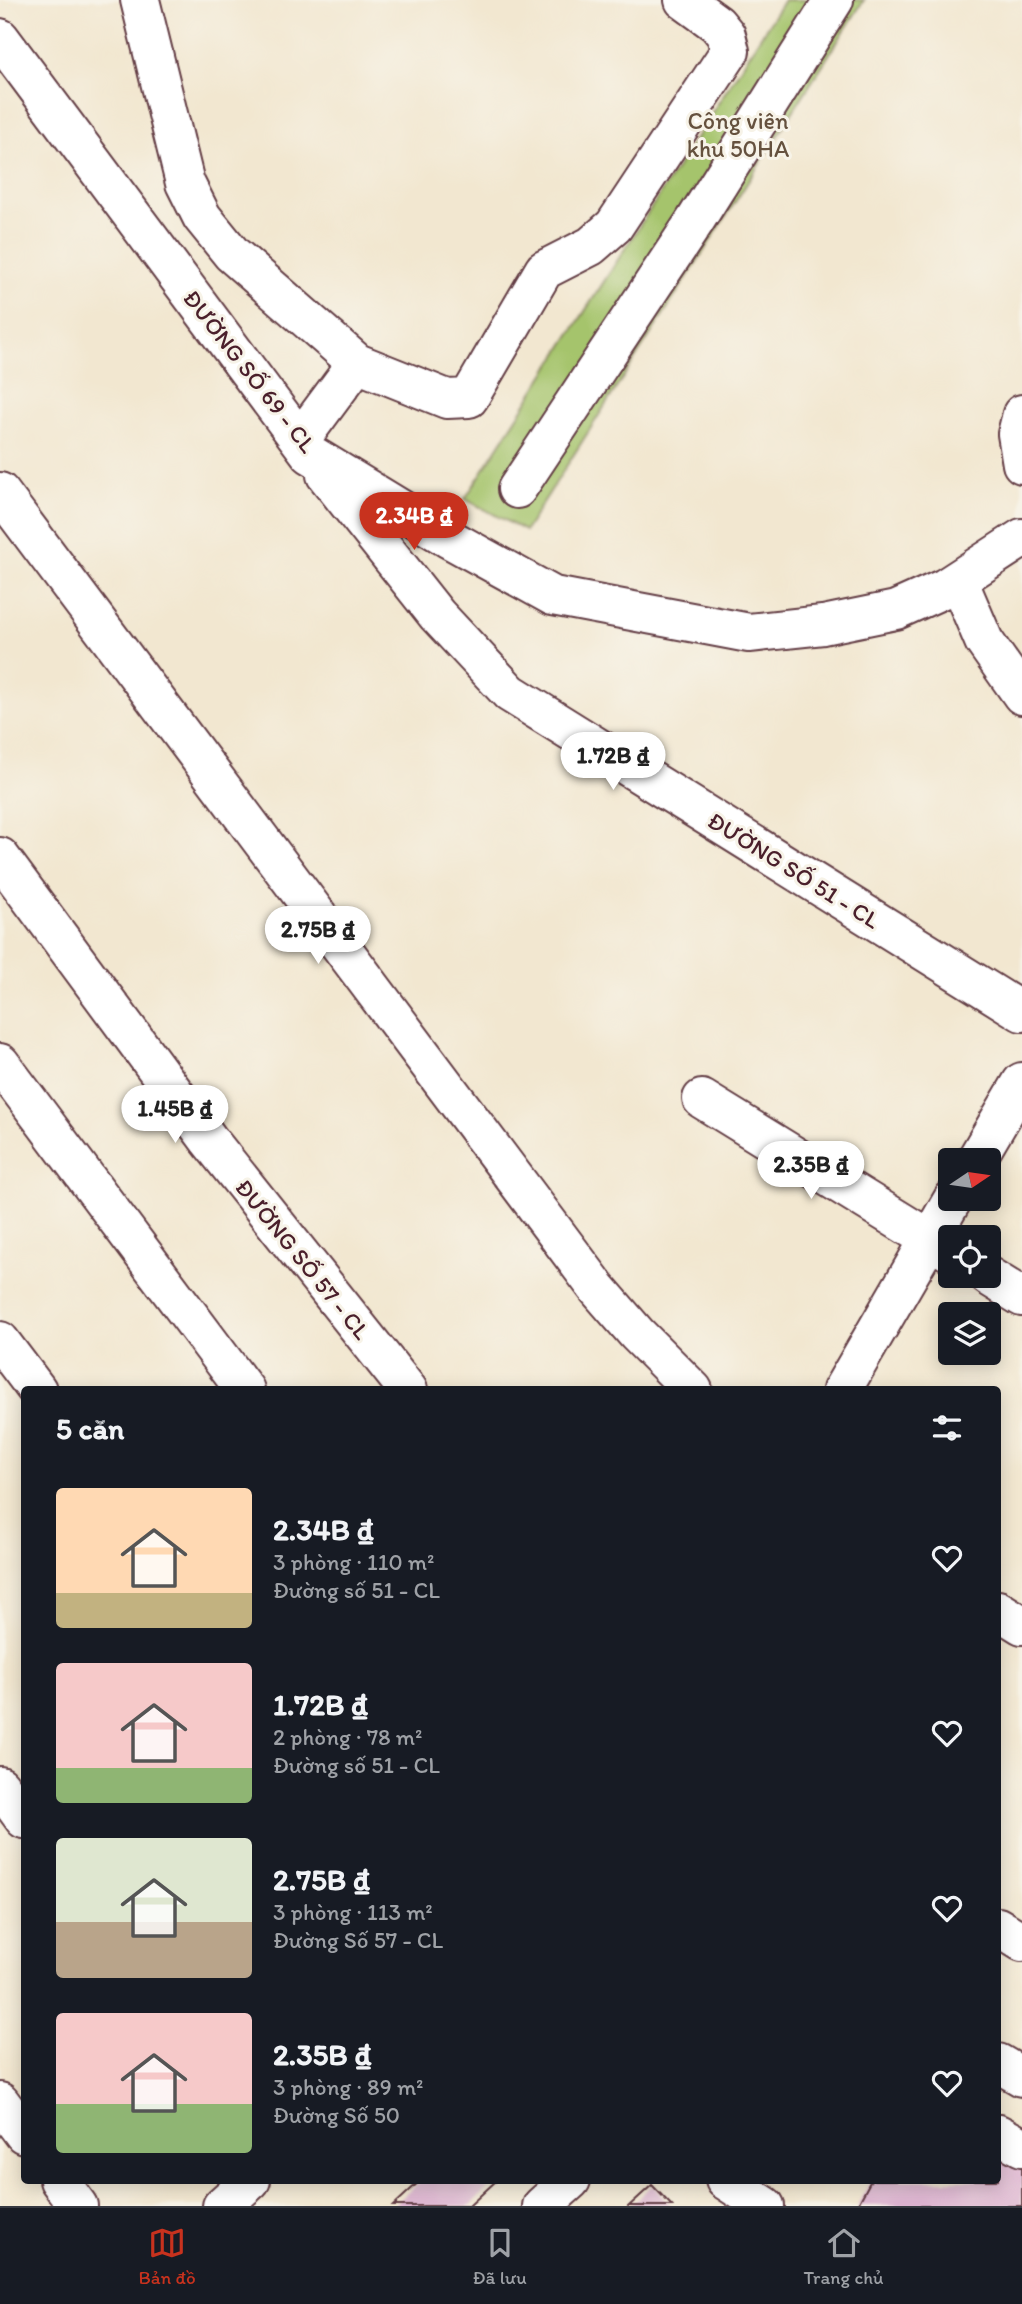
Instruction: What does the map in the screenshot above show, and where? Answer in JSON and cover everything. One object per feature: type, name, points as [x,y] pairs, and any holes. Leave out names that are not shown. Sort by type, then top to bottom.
[{"type":"street","points":[[140,0],[185,183],[202,217],[232,254],[357,363],[447,399],[468,398],[544,270],[591,246],[614,226],[730,51],[726,34],[717,24],[684,0]]},
{"type":"street","points":[[517,489],[695,221],[834,0]]},
{"type":"street","name":"ĐƯỜNG SỐ 69 - CL","points":[[0,38],[305,447],[448,538],[553,596],[750,634],[822,625],[896,610],[958,580],[1022,538]]},
{"type":"street","points":[[305,447],[357,363]]},
{"type":"street","points":[[1022,414],[1017,434],[1022,464]]},
{"type":"street","name":"ĐƯỜNG SỐ 51 - CL","points":[[305,447],[437,615],[510,693],[1022,1012]]},
{"type":"street","points":[[0,492],[597,1288],[637,1334],[689,1386]]},
{"type":"street","points":[[958,580],[984,641],[1022,695]]},
{"type":"street","name":"ĐƯỜNG SỐ 57 - CL","points":[[0,857],[209,1140],[405,1386]]},
{"type":"street","points":[[0,1063],[242,1386]]},
{"type":"street","points":[[983,1148],[1022,1083]]},
{"type":"street","points":[[702,1099],[938,1245]]},
{"type":"street","points":[[845,1386],[938,1249]]},
{"type":"street","points":[[1001,1284],[1022,1297]]},
{"type":"street","points":[[0,1341],[34,1386]]},
{"type":"street","points":[[1001,1612],[1022,1625]]},
{"type":"street","points":[[0,1786],[21,1815]]},
{"type":"street","points":[[1001,1929],[1022,1942]]},
{"type":"street","points":[[1001,2065],[1022,2077]]},
{"type":"street","points":[[0,2102],[21,2130]]},
{"type":"street","points":[[1001,2136],[1022,2147]]},
{"type":"street","points":[[62,2184],[78,2206]]},
{"type":"street","points":[[222,2206],[247,2184]]},
{"type":"street","points":[[542,2206],[567,2184]]},
{"type":"street","points":[[731,2184],[765,2206]]},
{"type":"green space","name":"Công viên khu 50HA","points":[[784,0],[864,0],[525,531],[465,499]]},
{"type":"building","points":[[1001,2151],[1022,2163],[1022,2206],[857,2206],[869,2184],[1001,2184]]},
{"type":"building","points":[[417,2184],[493,2184],[469,2206],[393,2206]]},
{"type":"building","points":[[652,2185],[672,2206],[629,2206]]}]
